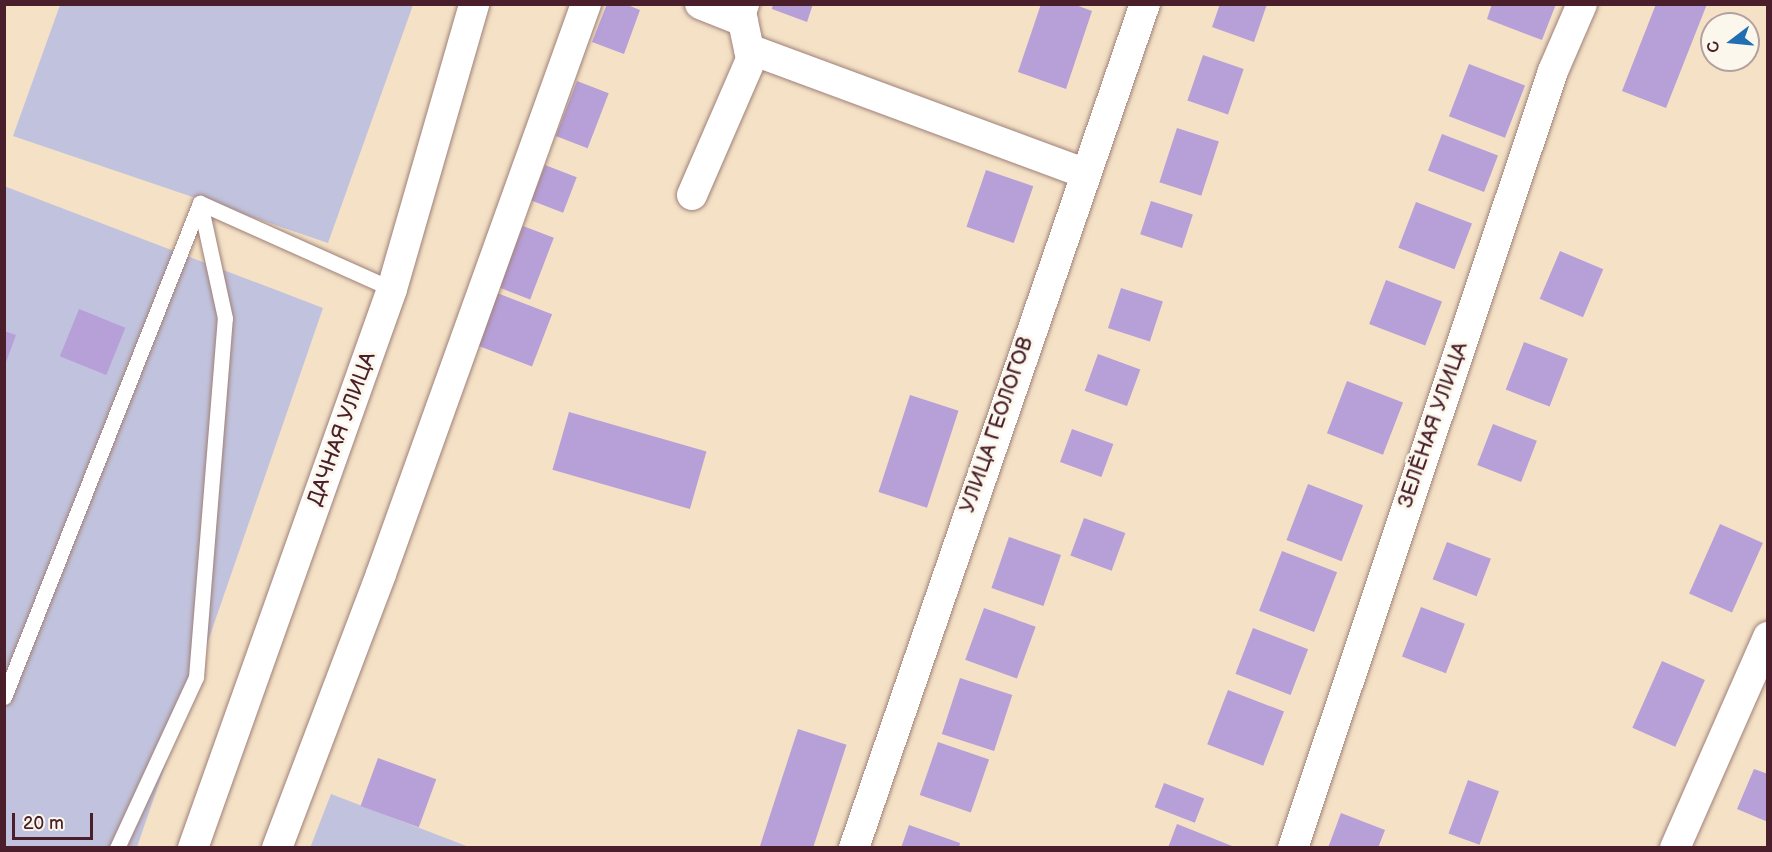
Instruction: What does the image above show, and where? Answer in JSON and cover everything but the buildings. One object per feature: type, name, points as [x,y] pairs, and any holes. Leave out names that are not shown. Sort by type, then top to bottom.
[{"type":"street","name":"ДАЧНАЯ УЛИЦА","points":[[193,848],[392,289],[474,4]]},
{"type":"street","points":[[277,848],[381,574],[586,4]]},
{"type":"street","points":[[700,4],[1085,173]]},
{"type":"street","name":"УЛИЦА ГЕОЛОГОВ","points":[[854,848],[1145,4]]},
{"type":"street","name":"ЗЕЛЁНАЯ УЛИЦА","points":[[1293,848],[1549,82],[1582,4]]},
{"type":"street","points":[[692,195],[751,59],[746,25]]},
{"type":"street","points":[[1675,848],[1767,637]]},
{"type":"lane","points":[[200,203],[392,289]]},
{"type":"lane","points":[[4,697],[200,203]]},
{"type":"lane","points":[[117,848],[196,677],[225,318],[200,203]]},
{"type":"shaded area","points":[[60,5],[413,5],[328,243],[13,136]]},
{"type":"shaded area","points":[[4,186],[323,308],[137,847],[5,847]]},
{"type":"shaded area","points":[[331,794],[469,847],[310,848]]}]
